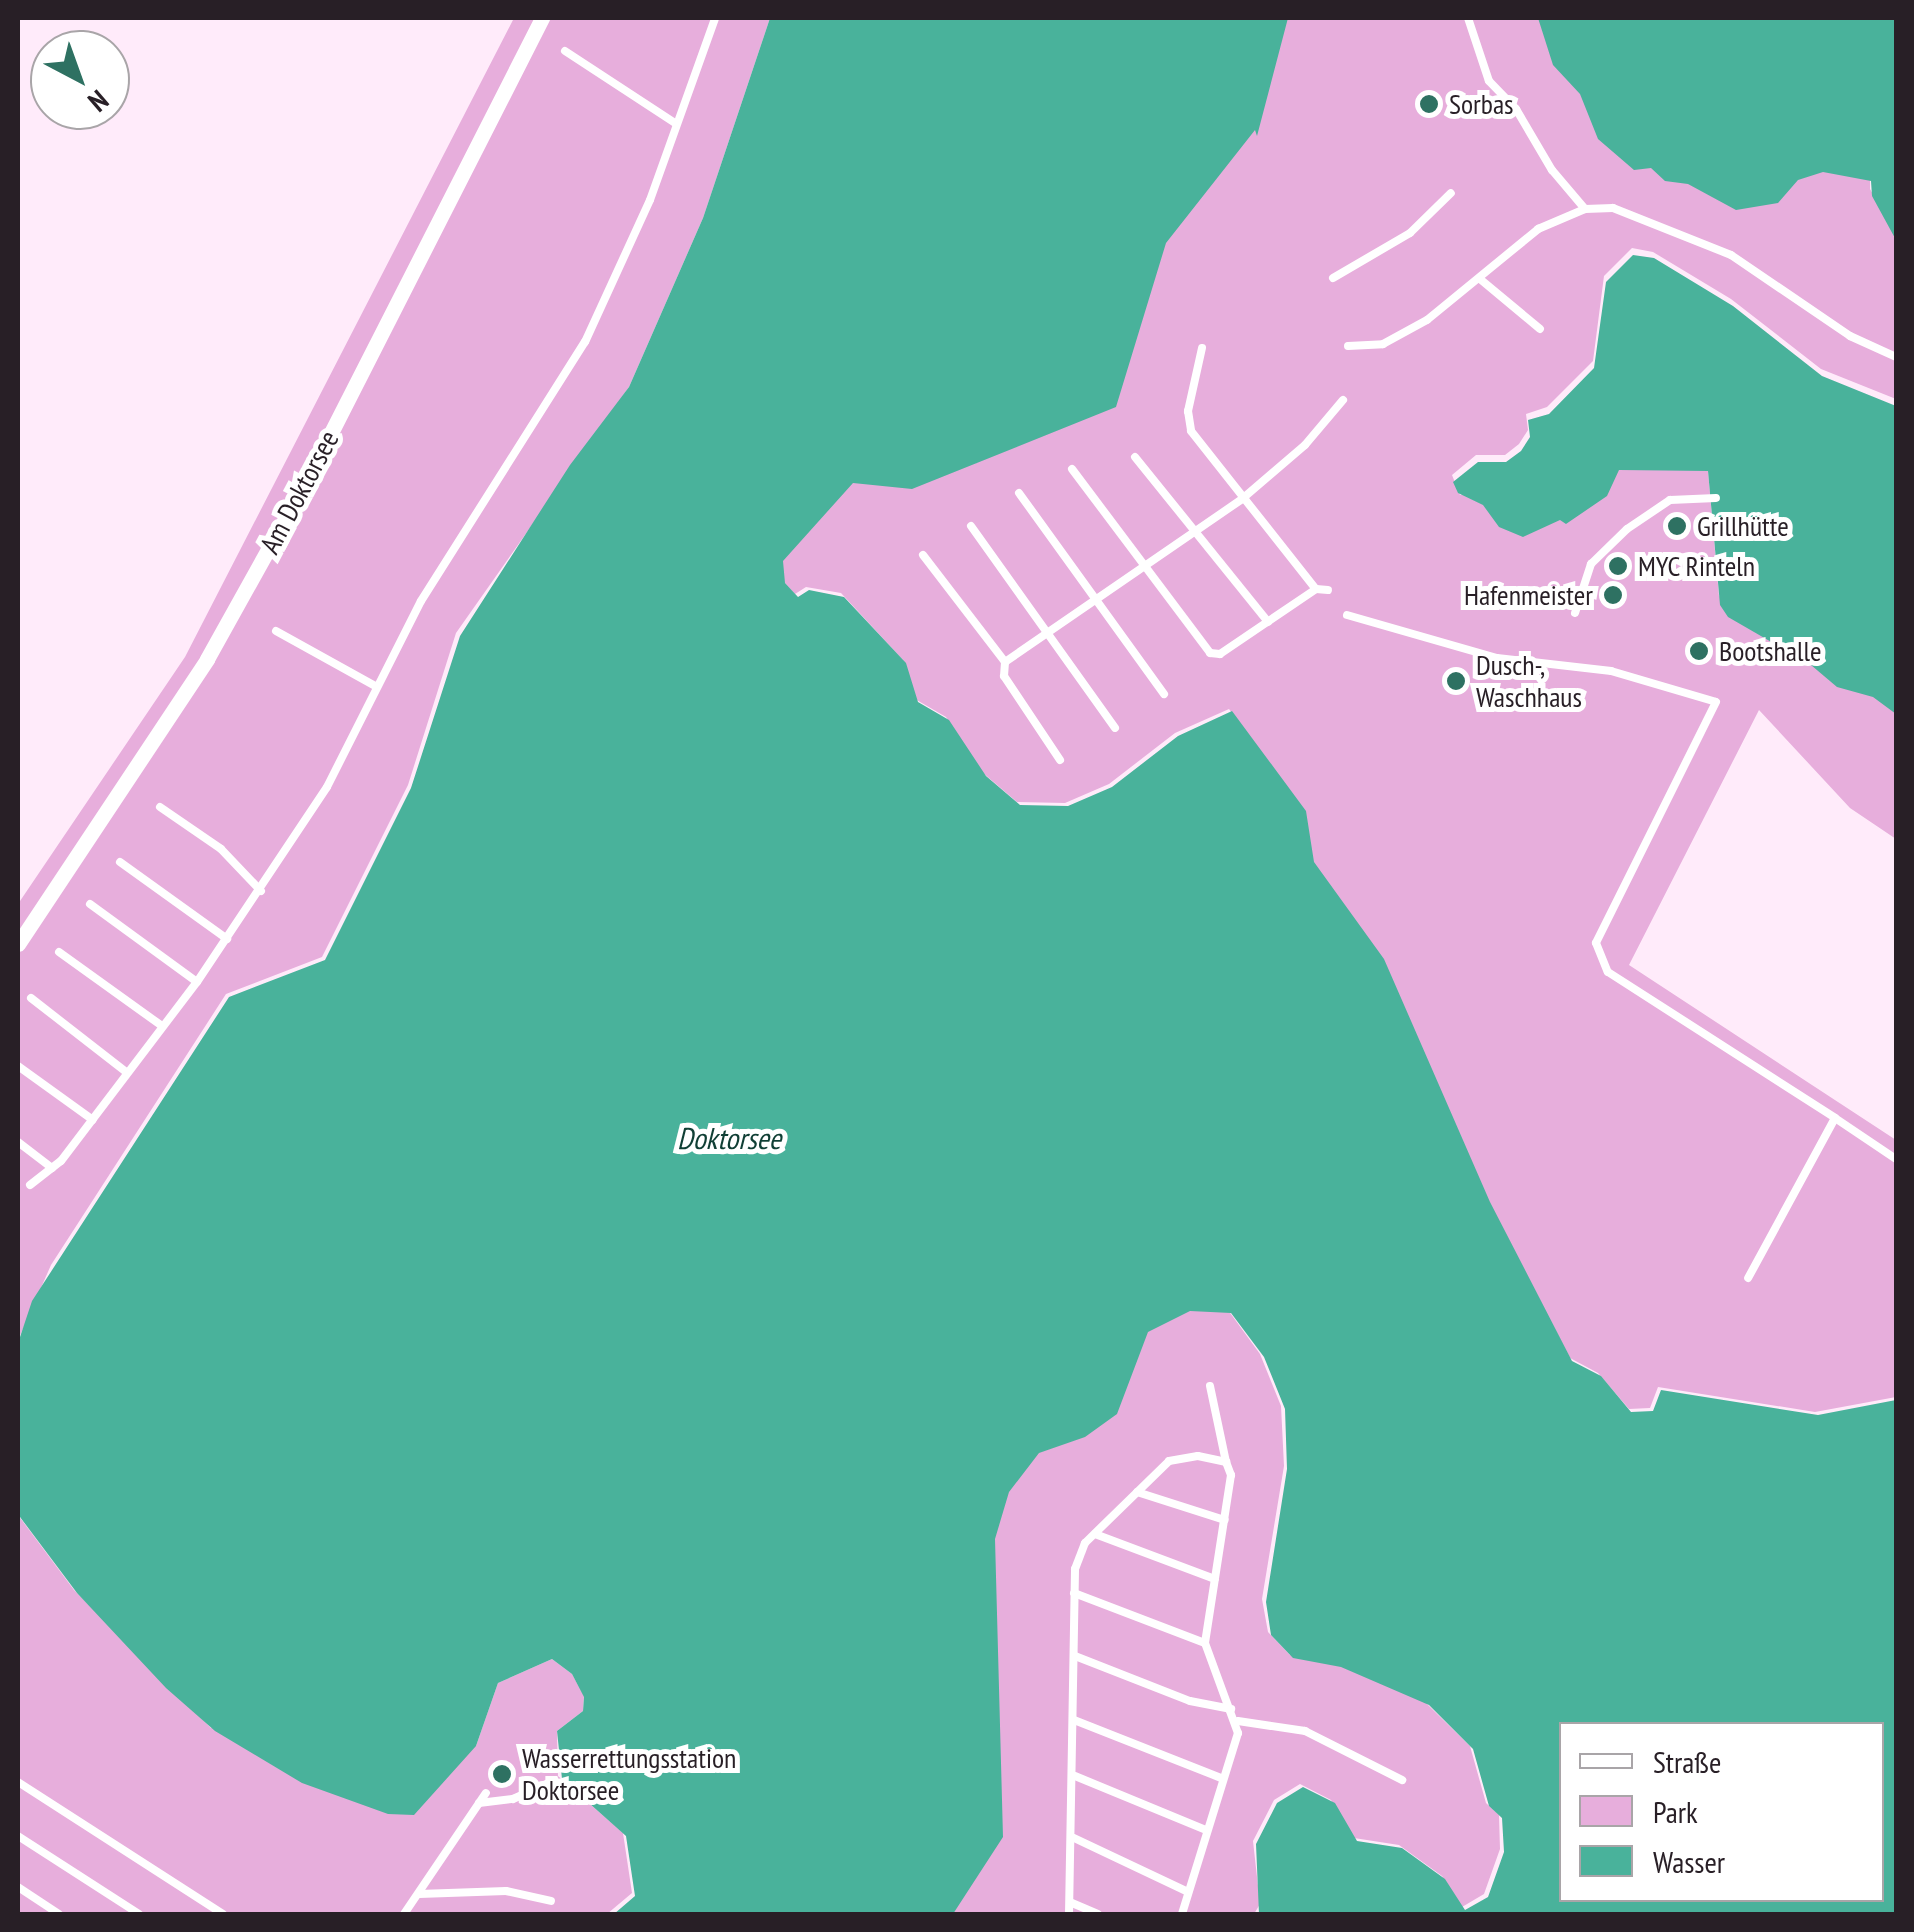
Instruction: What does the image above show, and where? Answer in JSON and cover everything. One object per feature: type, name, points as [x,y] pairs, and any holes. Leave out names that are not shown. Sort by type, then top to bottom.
[{"type":"street","name":"Am Doktorsee","points":[[18,944],[217,642],[336,424],[542,18]]},
{"type":"lane","points":[[30,1185],[52,1168],[92,1120],[197,982],[327,787],[462,533],[532,435],[585,342],[650,200],[715,18]]},
{"type":"lane","points":[[1468,18],[1488,81],[1516,109],[1552,170],[1585,209]]},
{"type":"lane","points":[[565,52],[675,123]]},
{"type":"lane","points":[[1333,278],[1410,233],[1451,193]]},
{"type":"lane","points":[[1348,346],[1382,344],[1480,278],[1538,229],[1585,209],[1613,208],[1666,224],[1730,255],[1850,336],[1896,357]]},
{"type":"lane","points":[[1480,278],[1540,328]]},
{"type":"lane","points":[[1202,348],[1188,411],[1191,430],[1316,588],[1328,590]]},
{"type":"lane","points":[[1004,662],[1100,600],[1242,499],[1305,445],[1344,400]]},
{"type":"lane","points":[[1136,458],[1268,622]]},
{"type":"lane","points":[[1072,469],[1148,565],[1210,653],[1220,654],[1316,588]]},
{"type":"lane","points":[[1019,494],[1100,600],[1164,694]]},
{"type":"lane","points":[[1574,614],[1591,564],[1627,529],[1670,500],[1716,498]]},
{"type":"lane","points":[[971,526],[1116,728]]},
{"type":"lane","points":[[923,555],[1004,662],[1004,676],[1060,760]]},
{"type":"lane","points":[[1347,615],[1497,658],[1611,671],[1716,702],[1596,942],[1598,957],[1608,972],[1896,1159]]},
{"type":"lane","points":[[276,631],[378,687]]},
{"type":"lane","points":[[160,807],[220,849],[261,891]]},
{"type":"lane","points":[[120,862],[227,940]]},
{"type":"lane","points":[[90,904],[197,982]]},
{"type":"lane","points":[[59,952],[162,1026]]},
{"type":"lane","points":[[31,998],[126,1072]]},
{"type":"lane","points":[[18,1066],[92,1120]]},
{"type":"lane","points":[[1748,1278],[1835,1118]]},
{"type":"lane","points":[[18,1142],[52,1168]]},
{"type":"lane","points":[[1182,1914],[1238,1721],[1212,1672],[1205,1643],[1231,1474],[1210,1386]]},
{"type":"lane","points":[[1070,1914],[1075,1569],[1095,1534],[1168,1461],[1198,1456],[1226,1462]]},
{"type":"lane","points":[[1137,1492],[1225,1520]]},
{"type":"lane","points":[[1095,1534],[1215,1579]]},
{"type":"lane","points":[[1074,1593],[1205,1643]]},
{"type":"lane","points":[[1075,1656],[1190,1701],[1232,1709]]},
{"type":"lane","points":[[1074,1720],[1221,1778]]},
{"type":"lane","points":[[1238,1721],[1306,1730],[1402,1780]]},
{"type":"lane","points":[[1074,1776],[1206,1830]]},
{"type":"lane","points":[[479,1803],[513,1800],[555,1780]]},
{"type":"lane","points":[[18,1782],[222,1914]]},
{"type":"lane","points":[[404,1914],[486,1794]]},
{"type":"lane","points":[[18,1836],[138,1914]]},
{"type":"lane","points":[[1074,1838],[1188,1892]]},
{"type":"lane","points":[[18,1888],[59,1914]]},
{"type":"lane","points":[[418,1894],[506,1891],[551,1901]]},
{"type":"lane","points":[[1072,1902],[1098,1914]]},
{"type":"green space","points":[[514,18],[770,18],[703,218],[629,387],[456,633],[408,785],[322,957],[226,994],[51,1265],[18,1340],[18,904],[185,657]]},
{"type":"green space","points":[[1284,18],[1538,18],[1781,184],[1821,166],[1870,174],[1870,189],[1896,235],[1896,399],[1821,369],[1731,299],[1653,252],[1632,248],[1604,276],[1593,361],[1547,407],[1526,414],[1528,430],[1519,444],[1505,455],[1476,455],[1452,475],[1460,495],[1618,463],[1660,461],[1708,471],[1719,596],[1896,708],[1896,839],[1850,808],[1759,710],[1629,965],[1896,1140],[1896,1397],[1815,1412],[1658,1387],[1650,1408],[1629,1409],[1598,1373],[1570,1358],[1311,859],[1303,808],[1229,709],[1175,733],[1109,784],[1065,803],[1017,802],[983,773],[946,717],[915,699],[903,660],[841,593],[806,587],[795,594],[782,580],[780,558],[850,480],[1163,240]]},
{"type":"green space","points":[[1187,1308],[1228,1310],[1260,1354],[1281,1406],[1284,1466],[1262,1599],[1268,1632],[1290,1655],[1338,1665],[1425,1702],[1470,1746],[1486,1803],[1499,1815],[1500,1849],[1484,1894],[1462,1907],[1442,1876],[1399,1845],[1354,1838],[1331,1800],[1300,1784],[1274,1800],[1253,1841],[1260,1904],[1254,1914],[949,1914],[992,1536],[1006,1489],[1145,1329]]},
{"type":"green space","points":[[18,1515],[74,1590],[211,1728],[476,1746],[498,1683],[552,1659],[572,1674],[584,1696],[583,1711],[557,1731],[558,1776],[623,1833],[632,1893],[607,1914],[18,1914]]},
{"type":"water","name":"Doktorsee","points":[[770,18],[1288,18],[1257,136],[1255,130],[1166,243],[1116,407],[912,489],[853,483],[783,561],[785,583],[798,597],[809,590],[844,597],[906,663],[918,702],[949,720],[986,776],[1020,805],[1068,806],[1112,787],[1178,736],[1232,711],[1306,811],[1314,862],[1384,959],[1490,1202],[1572,1361],[1601,1376],[1631,1412],[1653,1411],[1661,1390],[1818,1415],[1896,1400],[1896,1914],[1259,1914],[1256,1844],[1277,1803],[1303,1787],[1335,1803],[1357,1841],[1402,1848],[1445,1879],[1465,1910],[1488,1897],[1504,1852],[1502,1818],[1489,1806],[1473,1749],[1429,1705],[1341,1667],[1293,1658],[1271,1635],[1266,1602],[1287,1469],[1285,1409],[1264,1357],[1231,1313],[1190,1311],[1148,1332],[1117,1414],[1085,1437],[1039,1453],[1009,1492],[995,1539],[1003,1837],[953,1914],[614,1914],[635,1896],[626,1836],[562,1779],[557,1731],[583,1711],[584,1697],[572,1674],[552,1659],[498,1683],[476,1746],[414,1815],[388,1814],[302,1783],[215,1731],[166,1688],[77,1593],[20,1517],[18,1343],[32,1301],[229,997],[325,960],[411,788],[460,636],[570,465],[629,387],[703,218]]},
{"type":"water","points":[[1538,18],[1896,18],[1896,240],[1872,196],[1871,181],[1823,172],[1798,180],[1778,203],[1736,210],[1688,184],[1665,181],[1651,168],[1634,170],[1598,139],[1580,94],[1553,65]]},
{"type":"water","points":[[1633,255],[1654,258],[1733,306],[1822,376],[1896,406],[1896,714],[1873,697],[1837,687],[1811,665],[1728,617],[1720,605],[1708,471],[1619,470],[1607,496],[1566,524],[1560,520],[1523,537],[1499,527],[1483,505],[1458,493],[1453,482],[1478,462],[1506,462],[1521,451],[1530,437],[1528,420],[1549,414],[1594,368],[1606,282]]},
{"type":"place","name":"Sorbas","points":[[1429,104]]},
{"type":"place","name":"Grillhütte","points":[[1677,526]]},
{"type":"place","name":"MYC Rinteln","points":[[1618,566]]},
{"type":"place","name":"Hafenmeister","points":[[1613,595]]},
{"type":"place","name":"Bootshalle","points":[[1699,651]]},
{"type":"place","name":"Dusch-, Waschhaus","points":[[1456,681]]},
{"type":"place","name":"Wasserrettungsstation Doktorsee","points":[[502,1774]]}]
